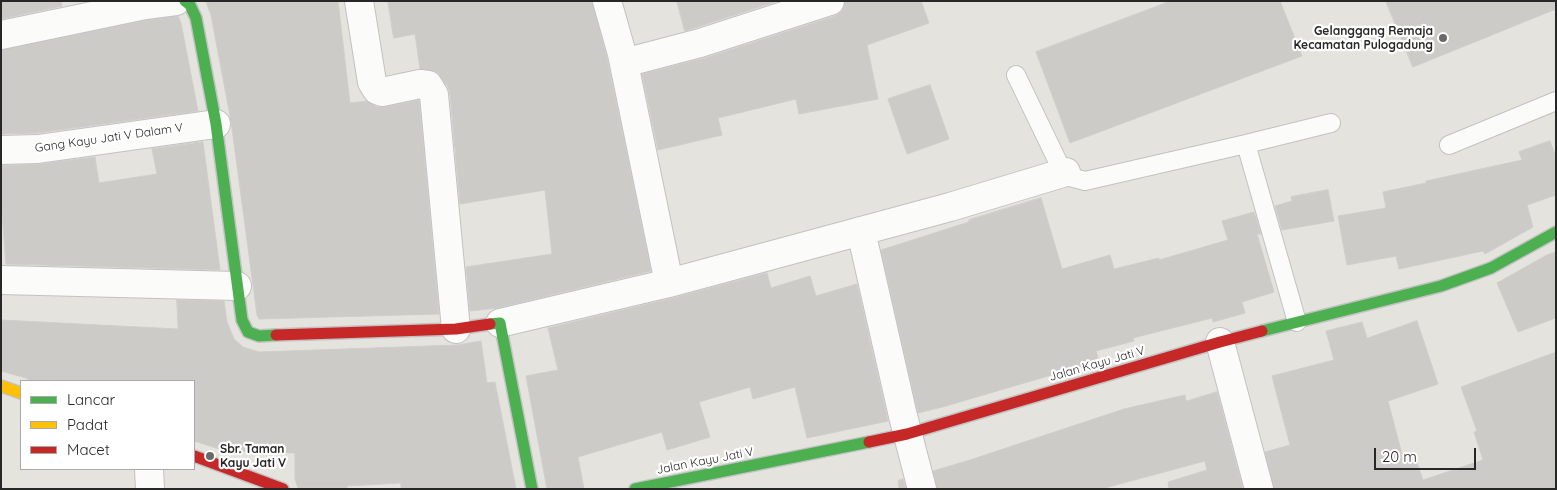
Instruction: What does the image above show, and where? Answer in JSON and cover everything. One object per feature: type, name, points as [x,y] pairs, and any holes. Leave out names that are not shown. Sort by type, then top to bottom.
[{"type":"street","points":[[1,35],[145,5],[176,1]]},
{"type":"street","points":[[185,1],[190,5],[196,18],[216,124],[242,320],[248,332],[259,336],[456,329],[500,323],[669,283],[950,207],[1066,172]]},
{"type":"street","points":[[359,1],[372,82],[377,90],[382,92],[420,84],[428,85],[434,95],[456,329]]},
{"type":"street","points":[[607,1],[624,63],[669,283]]},
{"type":"street","points":[[624,63],[700,43],[830,1]]},
{"type":"street","name":"Gang Kayu Jati V Dalam V","points":[[1,150],[38,149],[216,124]]},
{"type":"street","points":[[861,231],[907,434],[922,489]]},
{"type":"street","name":"Jalan Kayu Jati V","points":[[635,489],[907,434],[1220,342],[1441,286],[1492,268],[1556,232]]},
{"type":"street","points":[[1,280],[237,286]]},
{"type":"street","points":[[500,323],[532,489]]},
{"type":"street","points":[[1220,342],[1260,489]]},
{"type":"street","points":[[1,386],[20,393]]},
{"type":"street","points":[[195,456],[250,483],[283,489]]},
{"type":"street","points":[[149,470],[150,489]]},
{"type":"lane","points":[[1016,75],[1058,162],[1070,178],[1085,182],[1332,123]]},
{"type":"lane","points":[[1449,145],[1556,101]]},
{"type":"lane","points":[[1246,144],[1297,322]]},
{"type":"building","points":[[1,1],[61,1],[62,6],[1,19]]},
{"type":"building","points":[[206,1],[338,1],[350,103],[367,101],[376,107],[385,107],[419,100],[439,314],[259,319],[231,121],[211,15]]},
{"type":"building","points":[[388,1],[592,1],[607,58],[651,271],[497,308],[470,311],[466,267],[552,254],[545,190],[460,204],[448,87],[437,72],[420,69],[415,34],[394,38]]},
{"type":"building","points":[[677,1],[778,1],[685,31]]},
{"type":"building","points":[[845,1],[921,1],[929,23],[867,45],[878,99],[799,114],[796,99],[718,118],[722,135],[658,150],[642,74],[705,58],[835,16],[842,11]]},
{"type":"building","points":[[1171,1],[1280,1],[1302,56],[1070,143],[1036,52]]},
{"type":"building","name":"Gelanggang Remaja Kecamatan Pulogadung","points":[[1386,1],[1556,1],[1556,9],[1413,67]]},
{"type":"building","points":[[178,16],[198,111],[37,133],[1,134],[1,50],[148,20]]},
{"type":"building","points":[[930,85],[949,139],[907,154],[888,99]]},
{"type":"building","points":[[1550,141],[1556,157],[1556,195],[1527,205],[1533,227],[1485,254],[1483,251],[1399,269],[1396,256],[1347,265],[1338,216],[1386,208],[1383,192],[1522,160],[1519,152]]},
{"type":"building","points":[[203,142],[220,270],[6,264],[1,199],[1,166],[40,164],[95,157],[99,183],[157,174],[152,149]]},
{"type":"building","points":[[1328,190],[1334,221],[1282,230],[1275,206],[1292,201],[1291,197]]},
{"type":"building","points":[[1041,198],[1062,269],[1110,255],[1114,269],[1159,258],[1159,260],[1228,240],[1222,221],[1254,212],[1261,234],[1257,234],[1274,292],[1242,302],[1245,313],[1213,322],[1212,318],[1133,338],[1134,341],[1096,351],[1099,361],[918,413],[881,250]]},
{"type":"building","points":[[1556,252],[1556,318],[1518,332],[1497,283],[1547,255]]},
{"type":"building","points":[[767,273],[771,288],[810,276],[816,296],[857,284],[888,421],[807,438],[795,387],[753,399],[750,387],[699,402],[710,437],[667,450],[662,432],[578,457],[584,489],[547,489],[526,376],[558,370],[548,328]]},
{"type":"building","points":[[177,300],[224,301],[227,322],[234,339],[243,347],[259,352],[457,345],[481,341],[487,383],[495,382],[516,489],[401,489],[401,483],[347,486],[347,488],[298,488],[295,479],[295,453],[226,451],[195,441],[195,380],[29,380],[1,371],[1,320],[178,329]]},
{"type":"building","points":[[1417,321],[1438,384],[1388,401],[1403,458],[1414,454],[1423,480],[1483,460],[1474,432],[1477,431],[1461,387],[1556,352],[1556,489],[1274,489],[1265,452],[1290,445],[1272,376],[1334,360],[1326,331],[1362,322],[1367,338]]},
{"type":"building","points":[[1217,392],[1243,489],[1169,489],[1168,482],[1207,470],[1205,461],[1101,489],[937,489],[933,471],[1124,409],[1185,395],[1186,401]]},
{"type":"building","points":[[903,479],[906,489],[899,489],[898,481]]},
{"type":"traffic: fast","points":[[185,1],[190,5],[196,18],[216,124],[242,320],[248,332],[259,336],[276,335]]},
{"type":"traffic: fast","points":[[1262,331],[1441,286],[1491,268],[1556,232]]},
{"type":"traffic: fast","points":[[490,324],[500,323],[532,489]]},
{"type":"traffic: fast","points":[[635,489],[869,442]]},
{"type":"traffic: slow","points":[[1,386],[20,393]]},
{"type":"traffic: jam","points":[[276,335],[456,329],[490,324]]},
{"type":"traffic: jam","points":[[869,442],[907,434],[1262,331]]},
{"type":"traffic: jam","points":[[195,456],[283,489]]},
{"type":"place","name":"Gelanggang Remaja Kecamatan Pulogadung","points":[[1443,38]]},
{"type":"place","name":"Sbr. Taman Kayu Jati V","points":[[210,456]]}]
